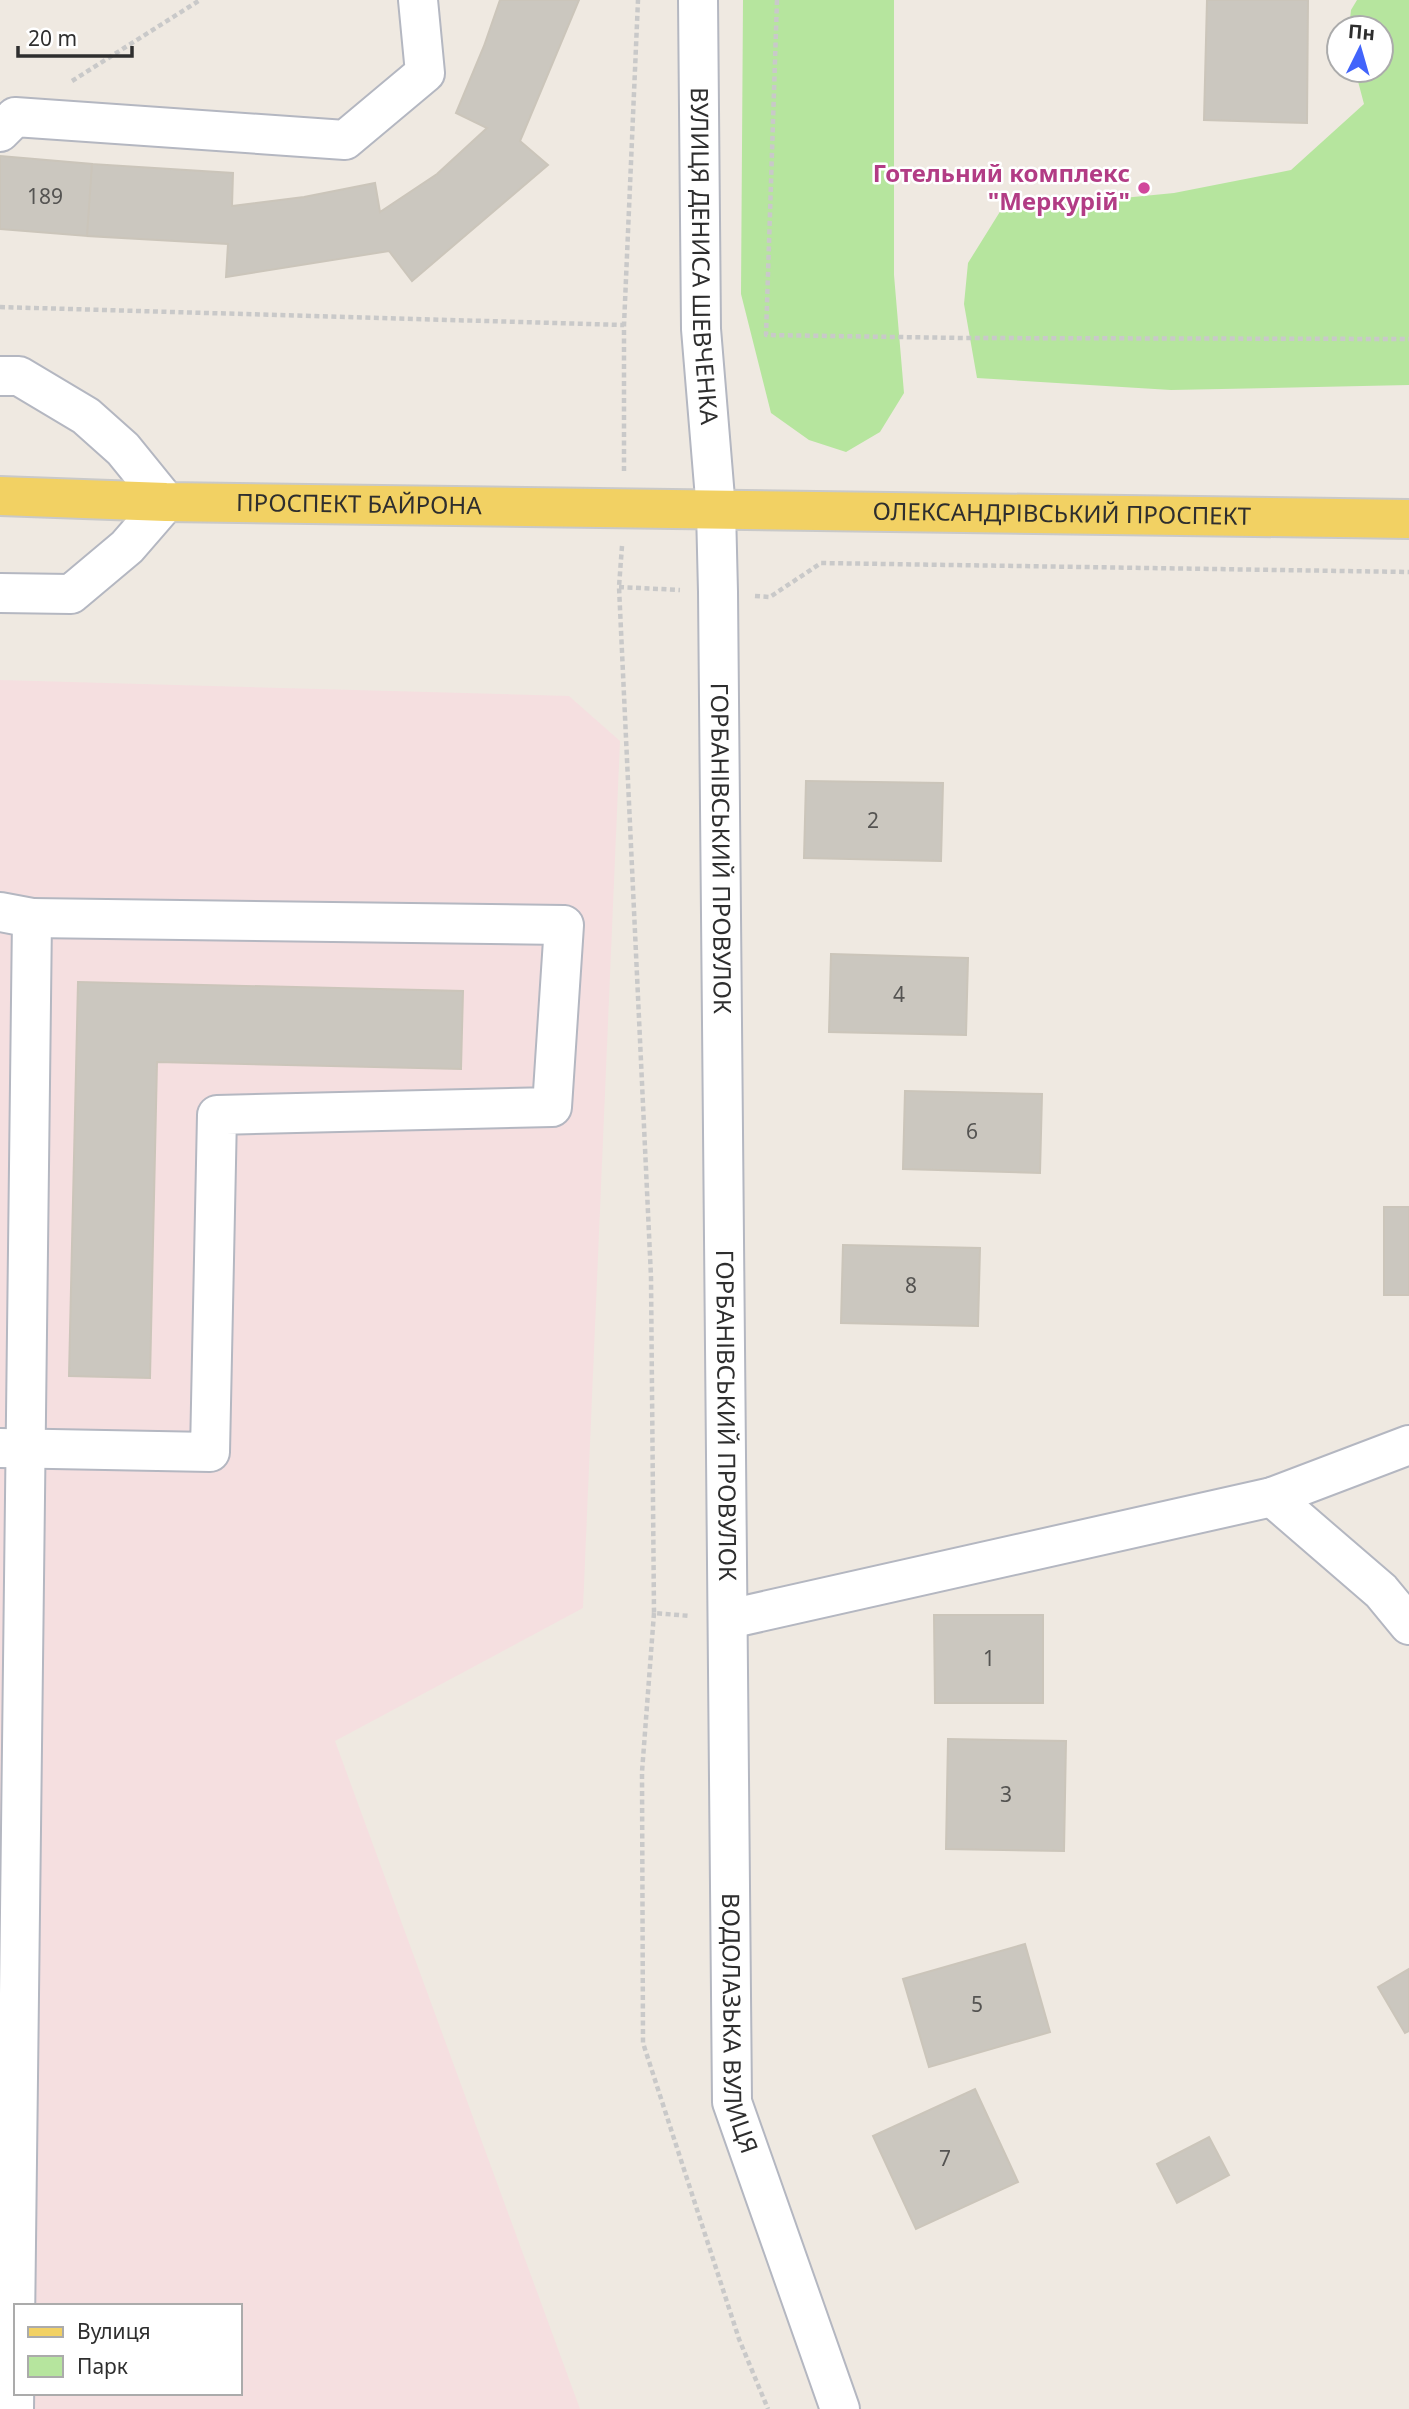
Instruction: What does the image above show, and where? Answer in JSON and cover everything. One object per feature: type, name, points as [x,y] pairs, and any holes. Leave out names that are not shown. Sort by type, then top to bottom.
[{"type":"main road","name":"ПРОСПЕКТ БАЙРОНА","points":[[0,496],[166,502],[716,510]]},
{"type":"main road","name":"ОЛЕКСАНДРІВСЬКИЙ ПРОСПЕКТ","points":[[716,510],[1409,519]]},
{"type":"street","points":[[8,125],[345,140],[425,73],[418,0]]},
{"type":"street","name":"ВУЛИЦЯ ДЕНИСА ШЕВЧЕНКА","points":[[698,0],[701,330],[716,510]]},
{"type":"street","points":[[0,593],[71,594],[127,547],[166,502],[123,449],[86,416],[6,371]]},
{"type":"street","name":"ГОРБАНІВСЬКИЙ ПРОВУЛОК","points":[[716,510],[729,1619],[1272,1497],[1409,1445]]},
{"type":"street","points":[[13,1448],[210,1452],[217,1115],[552,1107],[564,925],[16,915],[13,1448],[15,2304]]},
{"type":"street","points":[[1272,1497],[1381,1591],[1409,1625]]},
{"type":"street","name":"ВОДОЛАЗЬКА ВУЛИЦЯ","points":[[729,1619],[732,2102],[840,2409]]},
{"type":"path","points":[[8,125],[200,0]]},
{"type":"path","points":[[638,0],[624,325],[624,508],[619,587],[651,1277],[654,1613],[642,1772],[643,2043],[738,2339],[768,2409]]},
{"type":"path","points":[[777,0],[766,335],[1018,339],[1409,339]]},
{"type":"path","points":[[0,307],[624,325]]},
{"type":"path","points":[[619,587],[770,597],[821,563],[1409,572]]},
{"type":"path","points":[[654,1613],[729,1619]]},
{"type":"shaded area","points":[[0,680],[569,696],[620,741],[583,1608],[335,1741],[580,2409],[0,2409]]},
{"type":"green space","points":[[743,0],[894,0],[894,275],[904,393],[880,432],[846,452],[809,440],[771,413],[741,294]]},
{"type":"green space","points":[[1357,0],[1409,0],[1409,385],[1171,390],[977,378],[964,304],[968,263],[1001,210],[1174,193],[1291,170],[1364,104],[1359,84],[1395,84],[1395,14],[1351,14]]},
{"type":"building","points":[[500,0],[579,0],[520,141],[548,165],[412,281],[389,251],[226,277],[228,244],[87,236],[92,164],[233,173],[232,206],[304,197],[375,183],[380,212],[437,174],[487,128],[456,113]]},
{"type":"building","points":[[1207,0],[1308,0],[1307,123],[1204,120]]},
{"type":"building","points":[[0,156],[92,164],[87,236],[0,229]]},
{"type":"building","points":[[806,781],[943,783],[941,861],[804,858]]},
{"type":"building","points":[[831,954],[968,958],[966,1035],[829,1032]]},
{"type":"building","points":[[78,982],[463,991],[461,1069],[157,1062],[150,1378],[69,1376]]},
{"type":"building","points":[[905,1091],[1042,1094],[1040,1173],[903,1169]]},
{"type":"building","points":[[1384,1207],[1409,1207],[1409,1295],[1384,1295]]},
{"type":"building","points":[[843,1245],[980,1248],[978,1326],[841,1323]]},
{"type":"building","points":[[934,1615],[1043,1615],[1043,1703],[935,1703]]},
{"type":"building","points":[[948,1739],[1066,1741],[1064,1851],[946,1849]]},
{"type":"building","points":[[1025,1944],[1050,2032],[929,2067],[903,1979]]},
{"type":"building","points":[[1409,1969],[1409,2031],[1405,2033],[1378,1987]]},
{"type":"building","points":[[975,2089],[1018,2182],[916,2229],[873,2136]]},
{"type":"building","points":[[1209,2137],[1229,2175],[1177,2203],[1157,2164]]},
{"type":"place","name":"Готельний комплекс \"Меркурій\"","points":[[1144,188]]}]
